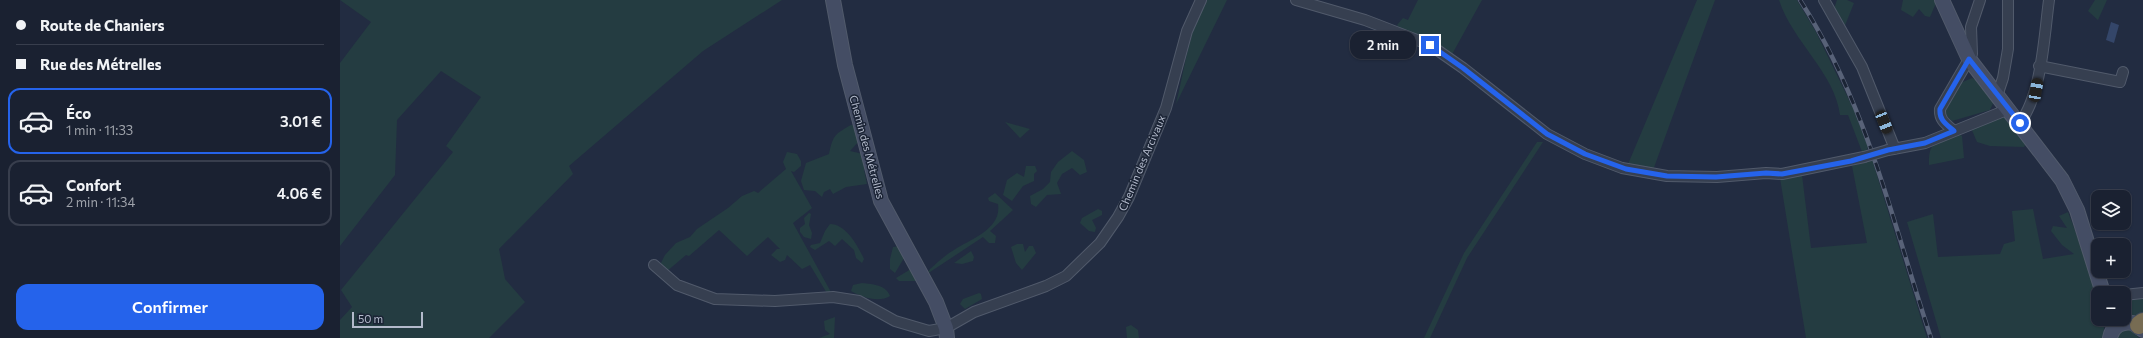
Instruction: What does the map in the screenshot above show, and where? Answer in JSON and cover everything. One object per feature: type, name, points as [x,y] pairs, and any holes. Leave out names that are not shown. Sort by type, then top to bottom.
[{"type":"street","name":"Chemin des Métrelles","points":[[832,0],[845,65],[881,201],[936,302],[946,333]]},
{"type":"street","name":"Chemin des Arcivaux","points":[[946,333],[974,312],[1046,286],[1066,276],[1100,243],[1118,217],[1129,197],[1166,108],[1187,32],[1201,0]]},
{"type":"street","points":[[1296,0],[1364,20],[1430,45],[1463,68],[1547,134],[1585,154],[1622,168],[1667,176],[1716,177],[1766,173],[1782,174],[1925,143],[2009,109]]},
{"type":"street","points":[[1824,0],[1862,68],[1892,149]]},
{"type":"street","points":[[1942,0],[1969,59],[2053,166],[2067,190],[2076,210],[2101,286]]},
{"type":"street","points":[[1954,131],[1939,115],[1940,109],[1972,54],[1971,26],[1980,0]]},
{"type":"street","points":[[1997,96],[2003,78],[2008,49],[2008,0]]},
{"type":"street","points":[[2020,123],[2031,105],[2039,66],[2049,0]]},
{"type":"street","points":[[2039,66],[2120,82],[2123,72]]},
{"type":"street","points":[[654,265],[677,285],[715,299],[775,301],[833,297],[859,301],[895,321],[930,331],[946,333]]},
{"type":"street","points":[[2131,294],[2143,293]]},
{"type":"street","points":[[2111,335],[2120,324],[2135,324]]},
{"type":"green space","points":[[340,0],[782,0],[703,51],[569,166],[573,174],[499,249],[505,279],[525,302],[489,338],[340,338],[340,320],[352,307],[341,290],[453,152],[446,146],[481,97],[441,71],[397,120],[395,175],[340,246],[340,63],[371,22]]},
{"type":"green space","points":[[1207,0],[1227,0],[1176,104],[1196,20]]},
{"type":"green space","points":[[1418,0],[1482,0],[1450,58],[1402,31],[1397,25],[1403,18],[1408,20]]},
{"type":"green space","points":[[1697,0],[1715,0],[1652,173],[1626,169]]},
{"type":"green space","points":[[1779,0],[1797,0],[1816,32],[1854,110],[1868,147],[1864,157],[1848,115],[1840,115],[1830,85],[1793,29]]},
{"type":"green space","points":[[1837,0],[1847,0],[1854,3],[1844,28],[1834,9]]},
{"type":"green space","points":[[1903,0],[1935,0],[1936,3],[1930,17],[1925,16],[1919,9],[1913,17],[1901,10]]},
{"type":"green space","points":[[2095,0],[2107,0],[2098,20],[2088,11]]},
{"type":"green space","points":[[1972,78],[1981,84],[1990,94],[1993,103],[1990,110],[1952,121],[1943,112],[1958,84]]},
{"type":"green space","points":[[2000,117],[2006,117],[2026,143],[2024,147],[1990,146],[1977,142],[1971,128]]},
{"type":"green space","points":[[1005,122],[1030,129],[1020,138]]},
{"type":"green space","points":[[851,125],[857,126],[860,140],[850,151],[863,154],[866,160],[864,170],[867,184],[846,187],[833,194],[830,189],[824,192],[822,197],[815,191],[804,190],[801,181],[806,163],[829,154],[832,143],[838,133]]},
{"type":"green space","points":[[1958,133],[1962,136],[1964,158],[1929,165],[1929,157],[1932,146],[1940,140]]},
{"type":"green space","points":[[1537,142],[1543,142],[1467,258],[1430,338],[1424,338],[1464,253]]},
{"type":"green space","points":[[1072,151],[1084,160],[1087,172],[1080,175],[1072,168],[1062,174],[1057,183],[1061,194],[1047,195],[1036,207],[1031,204],[1030,196],[1043,189],[1050,182],[1051,172],[1058,162]]},
{"type":"green space","points":[[787,152],[797,154],[801,161],[801,166],[794,172],[791,171],[812,208],[793,223],[832,294],[828,295],[810,265],[802,269],[787,255],[785,260],[780,262],[771,255],[777,249],[780,249],[768,237],[747,256],[719,230],[689,256],[686,255],[666,272],[661,269],[661,263],[665,255],[676,243],[690,237],[697,229],[728,208],[742,196],[754,191],[758,193],[786,169],[783,162]]},
{"type":"green space","points":[[1872,159],[1927,338],[1806,338],[1780,178],[1802,175],[1811,248],[1867,243],[1852,166]]},
{"type":"green space","points":[[1026,166],[1035,166],[1037,171],[1034,174],[1034,181],[1023,186],[1012,201],[1003,195],[1007,180],[1017,173],[1024,177]]},
{"type":"green space","points":[[995,193],[1013,210],[990,231],[996,236],[995,243],[989,243],[983,237],[927,274],[930,269],[947,254],[990,227],[998,213],[998,204],[989,201],[988,198]]},
{"type":"green space","points":[[1098,209],[1102,211],[1102,215],[1092,220],[1096,228],[1095,232],[1089,231],[1080,223],[1082,218]]},
{"type":"green space","points":[[2033,209],[2043,259],[2074,254],[2062,245],[2051,231],[2053,226],[2067,228],[2059,216],[2068,212],[2093,286],[2091,286],[2091,326],[2104,326],[2103,338],[1941,338],[1907,222],[1933,214],[1938,257],[2000,254],[2004,244],[2015,241],[2012,211]]},
{"type":"green space","points":[[809,213],[811,214],[809,225],[812,233],[811,239],[804,237],[800,232],[800,228],[805,224],[804,218]]},
{"type":"green space","points":[[830,224],[841,228],[851,237],[864,259],[862,263],[856,258],[854,250],[842,239],[835,246],[829,241],[815,250],[810,247],[811,245],[820,243]]},
{"type":"green space","points":[[1017,244],[1023,244],[1025,252],[1029,246],[1033,246],[1036,253],[1022,270],[1016,263],[1011,247]]},
{"type":"green space","points":[[900,246],[907,253],[895,273],[890,269],[890,259],[893,247]]},
{"type":"green space","points":[[971,251],[974,257],[973,261],[962,264],[954,263]]},
{"type":"green space","points":[[911,269],[916,281],[899,281],[896,278]]},
{"type":"green space","points":[[862,283],[882,287],[890,296],[875,299],[865,297],[851,291],[853,285]]},
{"type":"green space","points":[[979,293],[981,294],[982,299],[965,309],[960,304],[963,299]]},
{"type":"green space","points":[[2143,298],[2143,319],[2131,316],[2131,299]]},
{"type":"green space","points":[[835,317],[834,338],[819,338],[830,334],[825,330],[824,321]]},
{"type":"green space","points":[[1131,325],[1138,330],[1139,338],[1127,338],[1126,327]]},
{"type":"green space","points":[[2128,329],[2132,330],[2139,338],[2117,338],[2121,332]]},
{"type":"water","points":[[2111,22],[2119,25],[2114,43],[2106,40]]},
{"type":"railway","points":[[1800,0],[1824,40],[1844,81],[1861,123],[1876,165],[1931,338]]},
{"type":"route","points":[[1430,45],[1463,68],[1547,134],[1585,154],[1622,168],[1667,176],[1716,177],[1766,173],[1782,174],[1851,161],[1888,150],[1907,148],[1925,143],[1954,131],[1939,115],[1940,109],[1957,76],[1969,59],[1978,73],[2020,123]]}]
